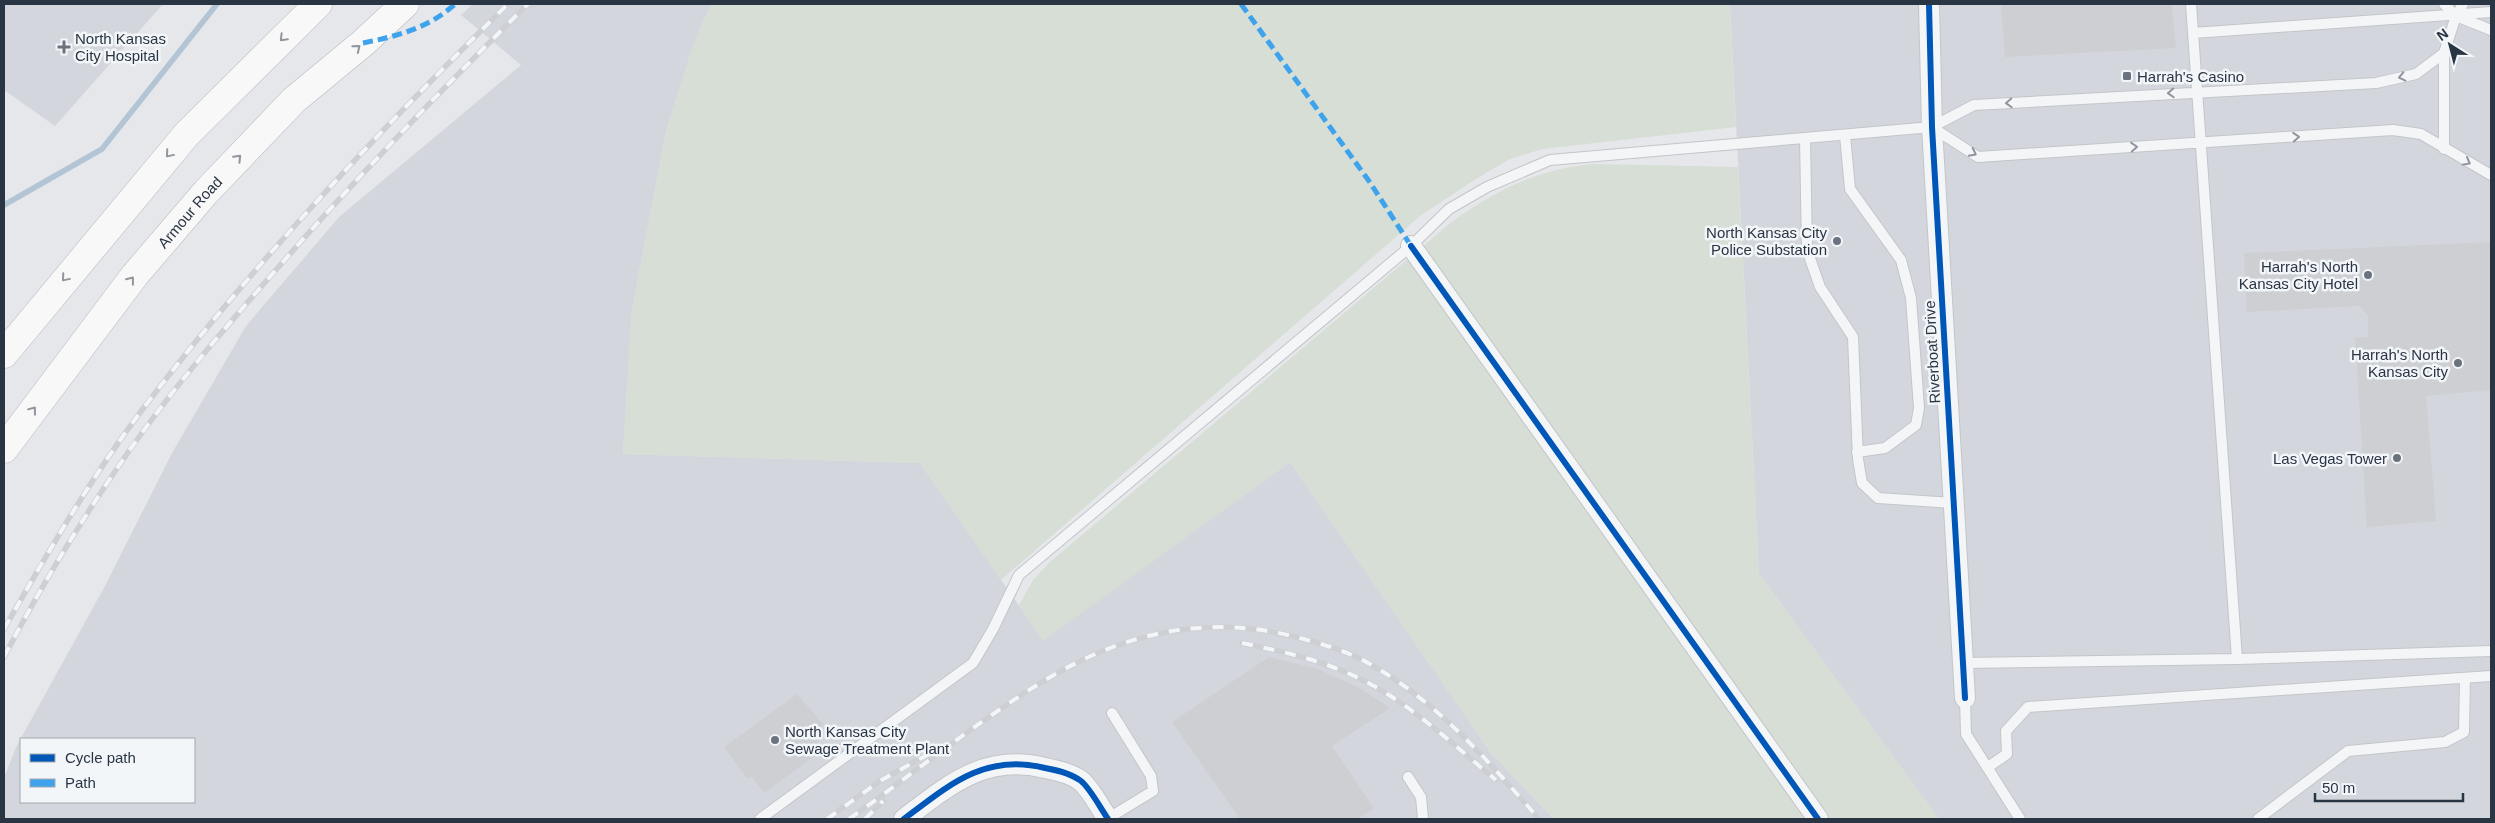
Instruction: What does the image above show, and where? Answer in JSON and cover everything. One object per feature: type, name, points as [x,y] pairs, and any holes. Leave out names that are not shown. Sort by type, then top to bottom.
[{"type":"highway","points":[[4,354],[26,325],[186,134],[318,4]]},
{"type":"highway","name":"Armour Road","points":[[4,449],[135,275],[206,192],[294,100],[363,43],[405,4]]},
{"type":"street","name":"Riverboat Drive","points":[[1929,4],[1932,128],[1965,698]]},
{"type":"street","points":[[1410,246],[1818,819]]},
{"type":"street","points":[[904,819],[968,774],[989,766],[1028,763],[1056,770],[1082,781],[1108,819]]},
{"type":"lane","points":[[2191,4],[2237,659]]},
{"type":"lane","points":[[2444,4],[2456,16],[2491,30]]},
{"type":"lane","points":[[2444,149],[2444,53],[2456,16],[2463,4]]},
{"type":"lane","points":[[2192,33],[2456,16],[2491,12]]},
{"type":"lane","points":[[760,819],[972,663],[993,629],[1019,575],[1410,246],[1449,209],[1487,186],[1550,160],[1932,128],[1974,104],[2376,83],[2416,74],[2444,53]]},
{"type":"lane","points":[[1932,128],[1978,157],[2393,130],[2421,134],[2491,175]]},
{"type":"lane","points":[[1845,135],[1850,190],[1901,260],[1904,270],[1911,298],[1919,408],[1916,425],[1885,448],[1857,452]]},
{"type":"lane","points":[[1805,138],[1806,250],[1820,287],[1853,337],[1857,452],[1862,483],[1878,498],[1953,503]]},
{"type":"lane","points":[[1962,663],[2237,659],[2491,651]]},
{"type":"lane","points":[[1988,767],[2007,754],[2006,730],[2028,707],[2491,676]]},
{"type":"lane","points":[[2258,819],[2348,752],[2445,742],[2464,732],[2464,678]]},
{"type":"lane","points":[[1965,698],[1966,734],[2020,819]]},
{"type":"lane","points":[[1108,819],[1153,791],[1151,776],[1112,713]]},
{"type":"lane","points":[[1408,777],[1422,797],[1423,819]]},
{"type":"shaded area","name":"North Kansas City Hospital","points":[[4,4],[163,4],[55,126],[4,90]]},
{"type":"shaded area","points":[[473,4],[711,4],[692,49],[666,132],[632,310],[623,454],[920,463],[1043,640],[1290,462],[1491,753],[1554,819],[4,819],[4,778],[20,740],[20,803],[195,803],[195,738],[21,738],[105,586],[172,453],[246,326],[339,217],[521,65],[461,15]]},
{"type":"shaded area","points":[[711,4],[1730,4],[1736,127],[1542,149],[1510,159],[1479,177],[1420,216],[1001,580],[920,463],[623,454],[632,310],[666,132],[692,49]]},
{"type":"shaded area","points":[[1730,4],[2491,4],[2491,819],[1939,819],[1759,574]]},
{"type":"shaded area","points":[[1593,164],[1738,167],[1759,574],[1939,819],[1554,819],[1491,753],[1290,462],[1043,641],[1019,605],[1033,580],[1049,563],[1454,220],[1520,182],[1554,171]]},
{"type":"building","points":[[2001,4],[2172,4],[2176,48],[2005,57]]},
{"type":"building","points":[[2491,242],[2491,390],[2426,396],[2436,521],[2367,527],[2355,337],[2368,337],[2368,316],[2359,306],[2247,312],[2244,253]]},
{"type":"building","points":[[1269,657],[1315,668],[1358,687],[1390,708],[1332,746],[1374,808],[1358,819],[1240,819],[1172,722]]},
{"type":"building","name":"North Kansas City Sewage Treatment Plant","points":[[797,694],[824,725],[811,734],[824,749],[764,793],[752,777],[747,778],[724,747]]},
{"type":"waterway","points":[[4,205],[102,149],[217,4]]},
{"type":"railway","points":[[4,629],[87,490],[123,436],[184,356],[227,303],[318,200],[508,4]]},
{"type":"railway","points":[[4,657],[63,552],[95,501],[129,451],[181,382],[336,202],[528,4]]},
{"type":"railway","points":[[849,819],[993,714],[1073,664],[1137,639],[1170,631],[1203,628],[1237,628],[1272,632],[1324,645],[1367,662],[1421,699],[1463,736],[1539,819]]},
{"type":"railway","points":[[1242,643],[1312,660],[1339,669],[1372,685],[1409,709],[1496,780]]},
{"type":"railway","points":[[827,819],[880,781],[934,751]]},
{"type":"railway","points":[[865,819],[883,801]]},
{"type":"marked path","points":[[363,43],[412,30],[434,19],[455,4]]},
{"type":"marked path","points":[[1241,4],[1369,181],[1411,246]]},
{"type":"cycle path","points":[[1929,4],[1932,127],[1965,698]]},
{"type":"cycle path","points":[[1411,246],[1818,819]]},
{"type":"cycle path","points":[[904,819],[953,784],[969,775],[1004,765],[1024,764],[1059,771],[1081,781],[1088,788],[1108,819]]},
{"type":"place","name":"North Kansas City Hospital","points":[[64,47]]},
{"type":"place","name":"Harrah's Casino","points":[[2127,76]]},
{"type":"place","name":"North Kansas City Police Substation","points":[[1837,241]]},
{"type":"place","name":"Harrah's North Kansas City Hotel","points":[[2368,275]]},
{"type":"place","name":"Harrah's North Kansas City","points":[[2458,363]]},
{"type":"place","name":"Las Vegas Tower","points":[[2397,458]]},
{"type":"place","name":"North Kansas City Sewage Treatment Plant","points":[[775,740]]}]
